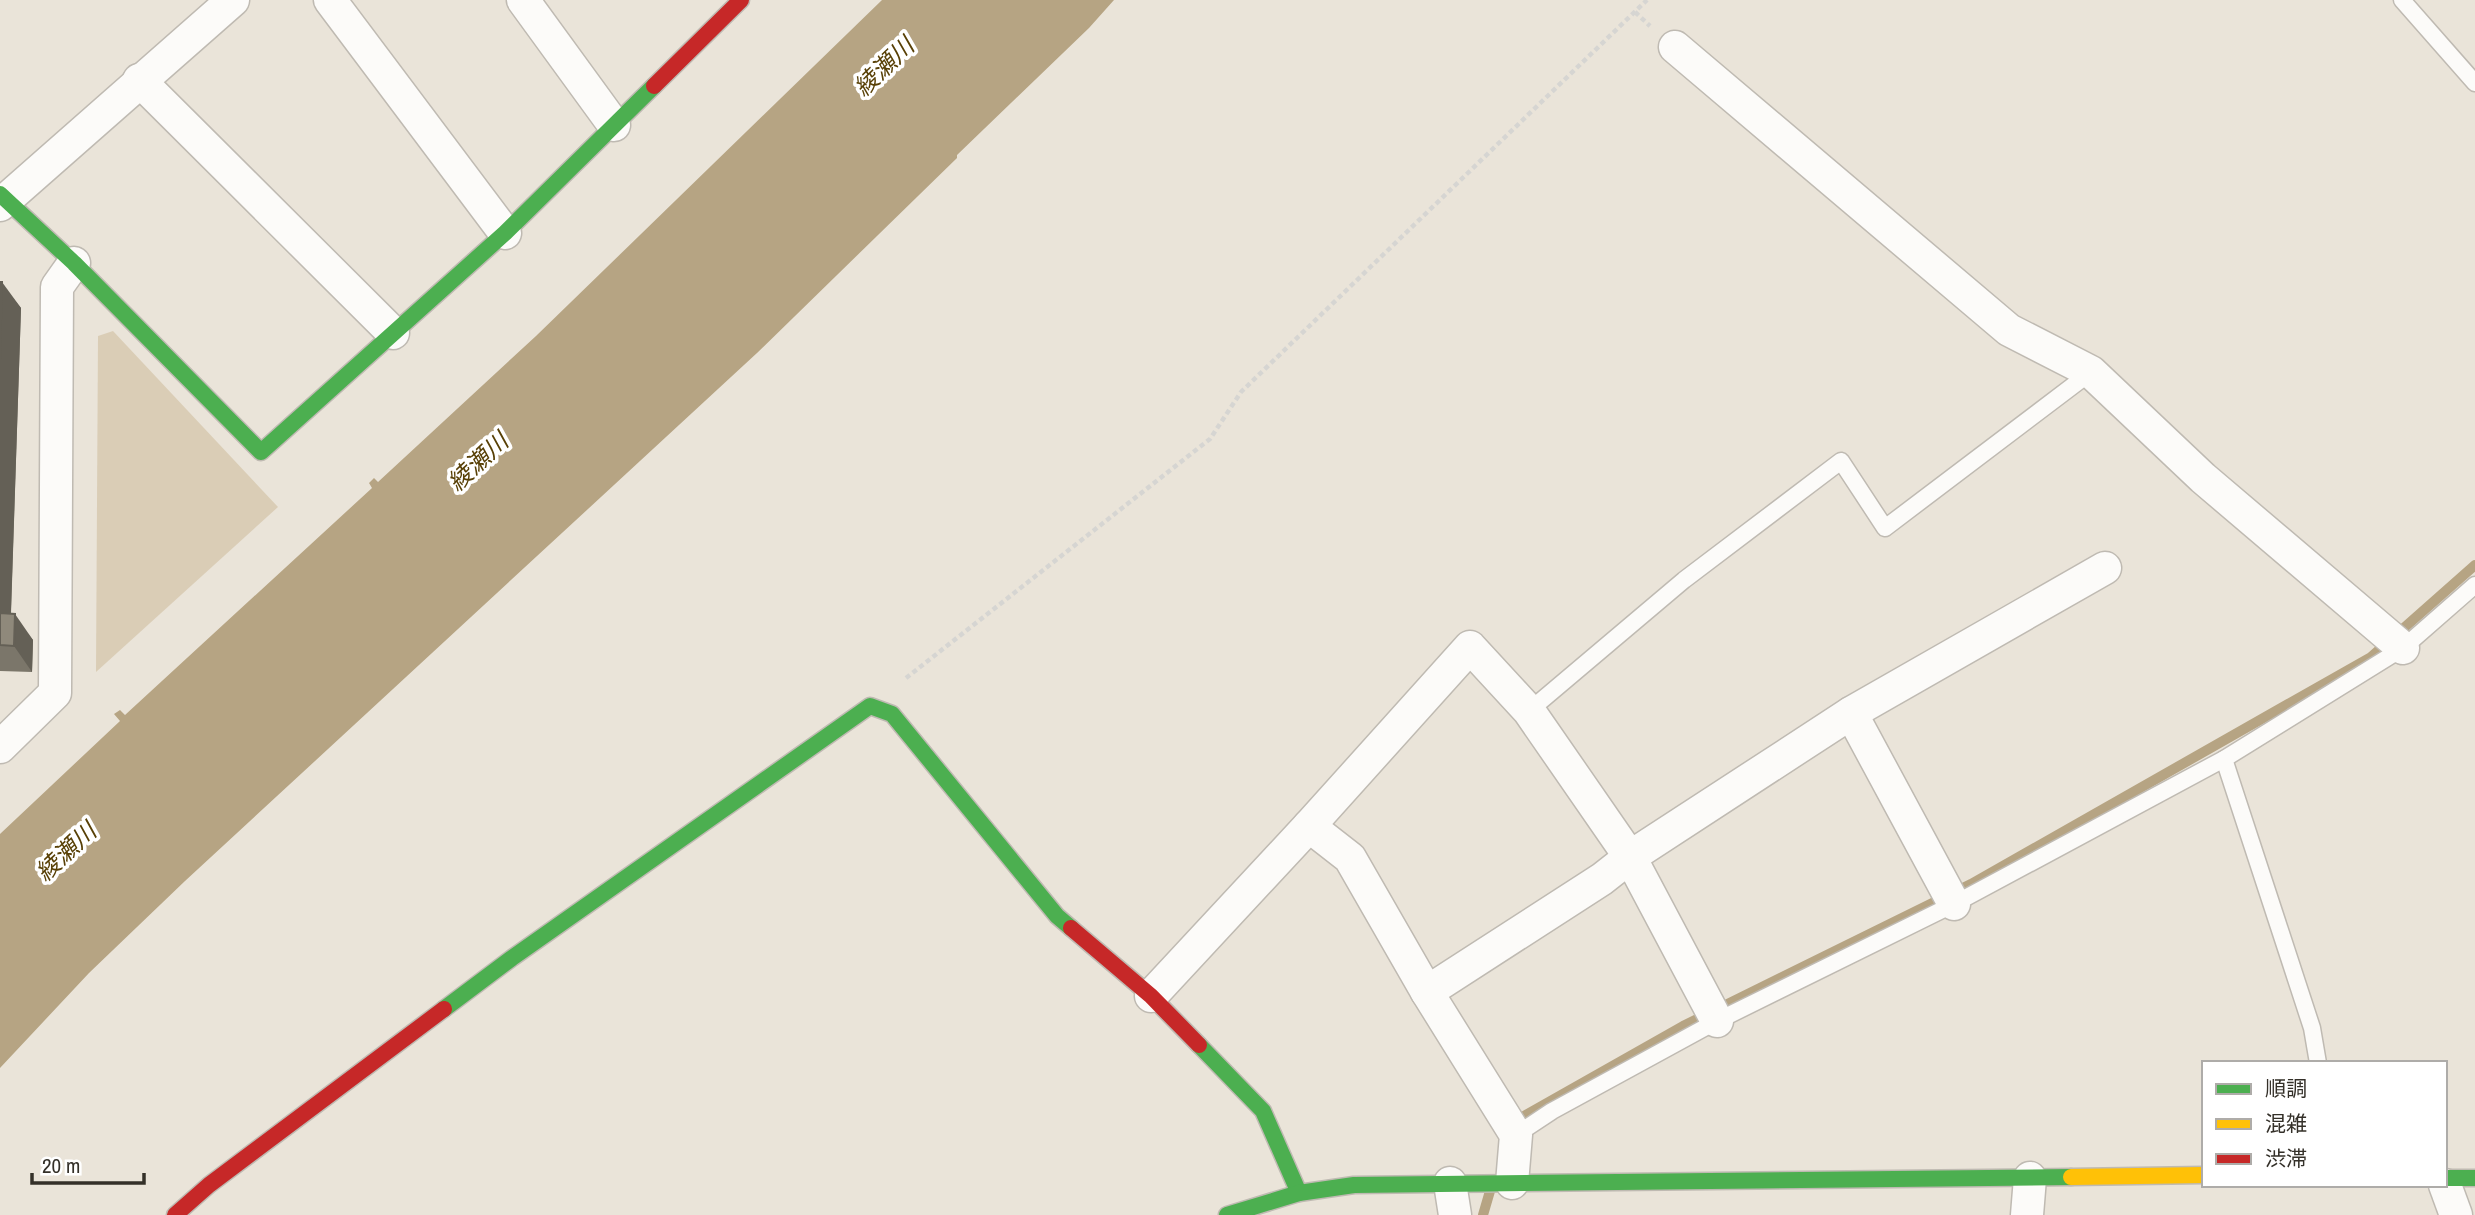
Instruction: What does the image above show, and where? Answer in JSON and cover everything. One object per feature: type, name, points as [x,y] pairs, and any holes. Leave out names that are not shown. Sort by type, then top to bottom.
[{"type":"street","points":[[330,0],[505,233]]},
{"type":"street","points":[[523,0],[614,125]]},
{"type":"street","points":[[215,5],[139,80],[2,200],[74,263],[261,452],[505,233],[731,4]]},
{"type":"street","points":[[1675,47],[2009,330],[2091,372],[2203,478],[2403,648]]},
{"type":"street","points":[[139,80],[393,333]]},
{"type":"street","points":[[0,747],[55,694],[57,287],[74,263]]},
{"type":"street","points":[[1427,992],[1851,713],[2105,568]]},
{"type":"street","points":[[1151,996],[1309,826],[1469,647],[1529,711],[1630,857],[1717,1021]]},
{"type":"street","points":[[175,1215],[209,1185],[512,958],[870,706],[892,714],[1057,916],[1151,996],[1263,1111],[1299,1193]]},
{"type":"street","points":[[1851,713],[1954,904]]},
{"type":"street","points":[[1309,826],[1350,858],[1427,992],[1516,1136],[1512,1183]]},
{"type":"street","points":[[1227,1215],[1299,1193],[1354,1185],[2202,1175]]},
{"type":"street","points":[[2027,1215],[2031,1178]]},
{"type":"street","points":[[2447,1178],[2475,1178]]},
{"type":"street","points":[[1450,1183],[1455,1215]]},
{"type":"street","points":[[2446,1187],[2456,1215]]},
{"type":"lane","points":[[2402,0],[2475,83]]},
{"type":"lane","points":[[1529,711],[1684,580],[1841,461],[1885,528],[2091,372]]},
{"type":"lane","points":[[1516,1136],[1552,1111],[1717,1021],[1954,904],[2224,760],[2403,648],[2475,585]]},
{"type":"lane","points":[[2224,760],[2312,1028],[2318,1061]]},
{"type":"path","points":[[870,706],[1210,439],[1241,393],[1647,0]]},
{"type":"shaded area","points":[[113,331],[278,507],[96,672],[98,336]]},
{"type":"water","name":"綾瀬川","points":[[882,0],[1114,0],[1089,28],[757,353],[185,881],[89,973],[0,1068],[0,834],[120,721],[114,714],[120,710],[125,715],[372,488],[369,483],[374,478],[378,482],[536,336]]},
{"type":"building","points":[[0,282],[2,282],[0,359]]},
{"type":"building","points":[[0,613],[15,614],[14,646],[0,645]]},
{"type":"waterway","points":[[1516,1128],[1524,1116],[1683,1026],[1971,884],[2371,657],[2475,565]]},
{"type":"waterway","points":[[1483,1215],[1490,1191]]},
{"type":"traffic: fast","points":[[0,194],[74,263],[261,452],[505,233],[654,86]]},
{"type":"traffic: fast","points":[[444,1009],[512,958],[870,706],[892,714],[1057,916],[1071,928]]},
{"type":"traffic: fast","points":[[1199,1045],[1263,1111],[1299,1193]]},
{"type":"traffic: fast","points":[[1227,1215],[1299,1193],[1354,1185],[2071,1177]]},
{"type":"traffic: fast","points":[[2447,1178],[2475,1178]]},
{"type":"traffic: slow","points":[[2071,1177],[2202,1175]]},
{"type":"traffic: jam","points":[[654,86],[741,0]]},
{"type":"traffic: jam","points":[[1071,928],[1151,996],[1199,1045]]},
{"type":"traffic: jam","points":[[175,1215],[209,1185],[444,1009]]}]
